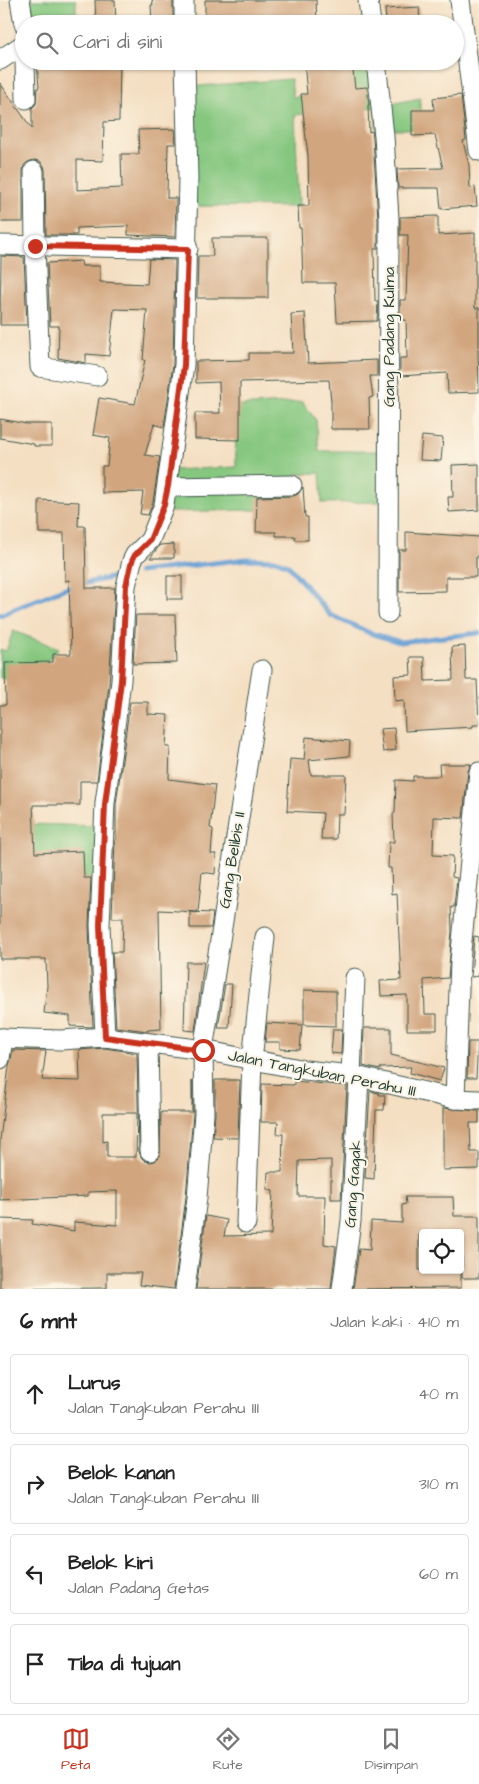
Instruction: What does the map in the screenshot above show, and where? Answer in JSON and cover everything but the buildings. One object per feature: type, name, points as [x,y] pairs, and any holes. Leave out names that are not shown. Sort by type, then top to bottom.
[{"type":"street","points":[[20,0],[22,15]]},
{"type":"street","points":[[184,0],[184,15]]},
{"type":"street","points":[[368,0],[370,15]]},
{"type":"street","points":[[460,0],[462,15]]},
{"type":"street","points":[[464,32],[479,151]]},
{"type":"street","points":[[0,60],[15,50]]},
{"type":"street","points":[[25,70],[26,98]]},
{"type":"street","points":[[105,1037],[100,925],[105,804],[121,681],[126,586],[132,561],[135,555],[150,540],[164,505],[184,365],[188,249],[185,70]]},
{"type":"street","name":"Gang Padang Kulma","points":[[377,70],[384,136],[389,219],[388,613]]},
{"type":"street","points":[[34,171],[40,367],[97,376]]},
{"type":"street","points":[[0,245],[188,249]]},
{"type":"street","points":[[168,486],[292,485]]},
{"type":"street","name":"Gang Belibis II","points":[[185,1289],[197,1198],[204,1114],[203,1050],[262,670]]},
{"type":"street","points":[[455,1099],[460,961],[479,772]]},
{"type":"street","points":[[246,1223],[252,1061],[265,937]]},
{"type":"street","name":"Gang Gagak","points":[[342,1289],[351,1221],[355,1076],[354,978]]},
{"type":"street","name":"Jalan Tangkuban Perahu III","points":[[0,1059],[1,1038],[61,1040],[105,1037],[203,1050],[252,1061],[355,1076],[455,1099],[479,1100]]},
{"type":"street","points":[[148,1043],[150,1151]]},
{"type":"green space","points":[[14,0],[76,0],[76,15],[20,15]]},
{"type":"green space","points":[[349,70],[369,70],[376,107],[420,98],[420,129],[377,129],[375,107],[295,115],[299,207],[187,206],[185,87],[291,79],[293,97],[349,90]]},
{"type":"green space","points":[[302,402],[316,420],[319,451],[379,451],[382,502],[322,503],[320,473],[296,474],[297,509],[168,512],[172,470],[236,467],[235,406]]},
{"type":"green space","points":[[13,631],[59,648],[32,678],[0,678],[0,649],[6,651]]},
{"type":"green space","points":[[28,824],[99,826],[95,877],[28,875]]},
{"type":"waterway","points":[[139,572],[247,559],[275,560],[288,565],[330,615],[370,633],[400,642],[479,633]]},
{"type":"waterway","points":[[0,615],[68,587],[119,576]]},
{"type":"route","points":[[35,246],[188,249],[184,365],[168,486],[164,505],[150,540],[135,555],[126,586],[121,681],[105,804],[100,925],[105,1037],[203,1050]]}]
